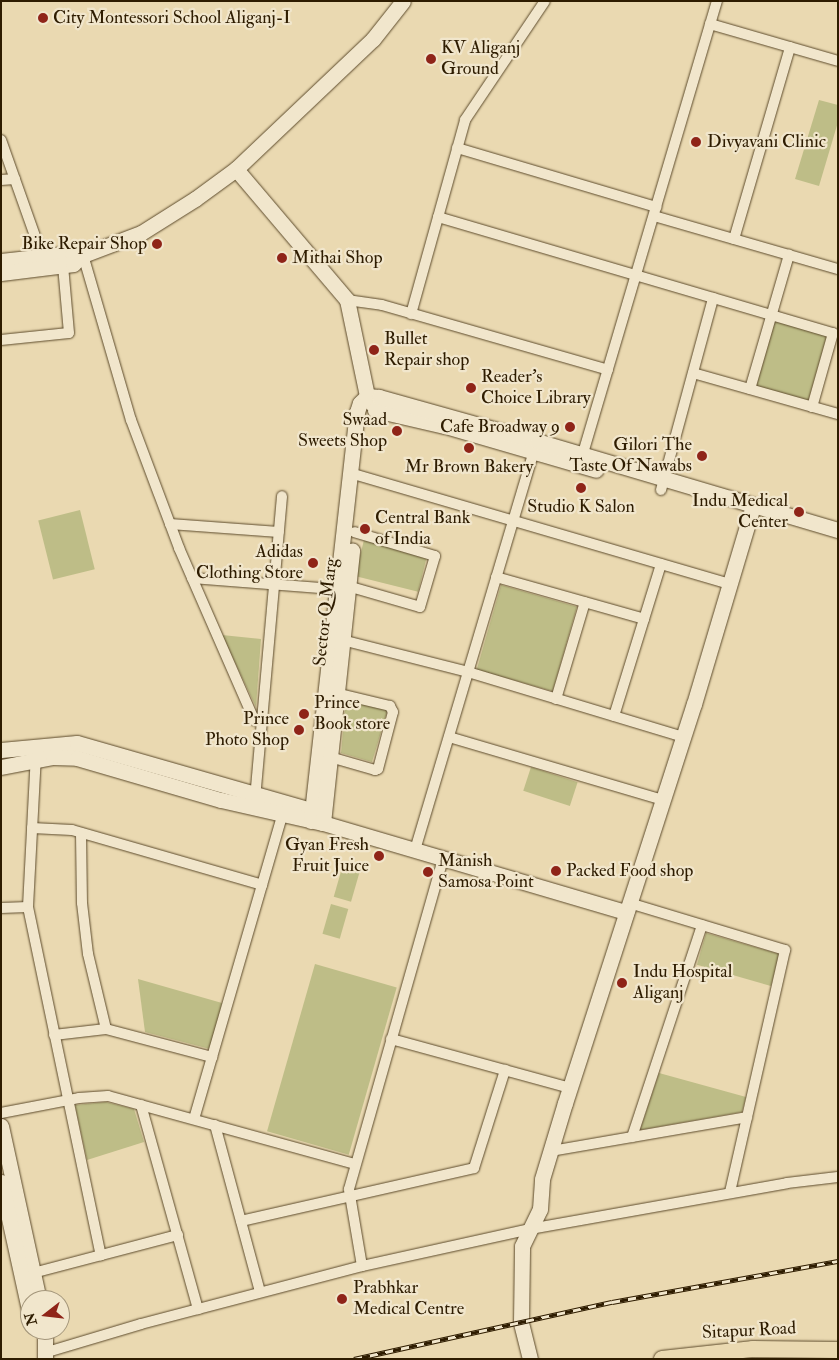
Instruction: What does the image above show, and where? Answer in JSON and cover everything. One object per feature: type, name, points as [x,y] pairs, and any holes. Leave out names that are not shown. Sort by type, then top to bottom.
[{"type":"main road","name":"Sitapur Road","points":[[662,1359],[754,1349],[838,1350]]},
{"type":"street","points":[[1,273],[73,264],[83,255],[141,232],[195,200],[236,169],[373,39],[403,1]]},
{"type":"street","points":[[411,314],[465,120],[545,1]]},
{"type":"street","points":[[581,460],[717,1]]},
{"type":"street","points":[[710,24],[838,61]]},
{"type":"street","points":[[734,239],[790,47]]},
{"type":"street","points":[[1,140],[42,256]]},
{"type":"street","points":[[457,148],[734,239],[838,269]]},
{"type":"street","points":[[236,169],[347,300],[367,396],[375,410],[535,447]]},
{"type":"street","points":[[1,180],[15,178]]},
{"type":"street","points":[[438,217],[833,333],[812,407]]},
{"type":"street","points":[[1,261],[72,253],[83,255]]},
{"type":"street","points":[[83,255],[131,420],[170,524],[254,720],[262,722]]},
{"type":"street","points":[[750,389],[789,255]]},
{"type":"street","points":[[1,340],[69,333],[63,266]]},
{"type":"street","points":[[662,485],[713,298]]},
{"type":"street","points":[[347,300],[382,305],[608,370]]},
{"type":"street","points":[[693,373],[838,414]]},
{"type":"street","points":[[317,817],[355,474],[357,412],[360,403],[367,396],[379,397],[662,485],[837,533]]},
{"type":"street","name":"Sector Q Marg","points":[[343,587],[354,532],[355,474],[366,415],[375,410]]},
{"type":"street","points":[[415,850],[535,447]]},
{"type":"street","points":[[355,474],[730,584]]},
{"type":"street","points":[[255,802],[282,496]]},
{"type":"street","points":[[530,1359],[520,1322],[519,1300],[522,1246],[540,1209],[542,1179],[550,1151],[683,737],[751,510]]},
{"type":"street","points":[[170,524],[279,532]]},
{"type":"street","points":[[192,578],[343,587],[420,607],[435,556],[354,532]]},
{"type":"street","points":[[614,716],[661,564]]},
{"type":"street","points":[[496,577],[644,619]]},
{"type":"street","points":[[556,699],[585,602]]},
{"type":"street","points":[[337,639],[468,672],[683,737]]},
{"type":"street","points":[[330,757],[375,770],[378,768],[393,712],[390,706],[331,692]]},
{"type":"street","name":"Sector Q Marg","points":[[317,817],[330,757],[331,692]]},
{"type":"street","points":[[449,737],[663,800]]},
{"type":"street","points":[[1,750],[36,753],[53,757],[77,758],[317,817],[443,859],[628,908],[702,925],[785,950],[730,1194]]},
{"type":"street","points":[[1,767],[36,753]]},
{"type":"street","points":[[36,753],[28,907],[101,1255]]},
{"type":"street","points":[[194,1119],[284,809]]},
{"type":"street","points":[[32,828],[81,833],[262,885]]},
{"type":"street","points":[[81,833],[82,903],[88,954],[106,1029]]},
{"type":"street","points":[[362,1266],[349,1189],[443,859]]},
{"type":"street","points":[[1,908],[28,907]]},
{"type":"street","points":[[632,1137],[702,925]]},
{"type":"street","points":[[54,1035],[106,1029],[212,1057]]},
{"type":"street","points":[[391,1039],[570,1088]]},
{"type":"street","points":[[241,1221],[474,1168],[505,1070]]},
{"type":"street","points":[[1,1113],[67,1100],[108,1096],[356,1164]]},
{"type":"street","points":[[141,1105],[198,1309]]},
{"type":"street","points":[[550,1151],[747,1118]]},
{"type":"street","points":[[215,1125],[260,1292]]},
{"type":"street","points":[[1,1126],[37,1290]]},
{"type":"street","points":[[44,1356],[198,1309],[362,1266],[530,1229],[838,1177]]},
{"type":"street","points":[[1,1182],[25,1290]]},
{"type":"street","points":[[33,1273],[178,1235]]},
{"type":"street","points":[[38,1340],[44,1356]]},
{"type":"street","points":[[44,1356],[45,1340]]},
{"type":"shaded area","points":[[819,100],[838,105],[838,122],[819,186],[795,179]]},
{"type":"shaded area","points":[[775,321],[827,336],[808,402],[756,387]]},
{"type":"shaded area","points":[[80,510],[95,569],[53,580],[38,520]]},
{"type":"shaded area","points":[[364,540],[427,556],[418,592],[355,576]]},
{"type":"shaded area","points":[[501,585],[577,607],[553,691],[477,670]]},
{"type":"shaded area","points":[[222,635],[261,639],[256,707]]},
{"type":"shaded area","points":[[346,698],[388,709],[372,762],[341,753]]},
{"type":"shaded area","points":[[531,767],[578,782],[570,806],[523,791]]},
{"type":"shaded area","points":[[342,868],[359,873],[351,902],[334,897]]},
{"type":"shaded area","points":[[331,904],[348,909],[340,939],[322,934]]},
{"type":"shaded area","points":[[706,933],[780,954],[771,986],[697,965]]},
{"type":"shaded area","points":[[315,964],[397,987],[349,1155],[267,1131]]},
{"type":"shaded area","points":[[138,979],[222,1003],[210,1049],[145,1032]]},
{"type":"shaded area","points":[[659,1073],[746,1097],[742,1112],[640,1130]]},
{"type":"shaded area","points":[[106,1102],[134,1109],[144,1142],[87,1160],[75,1105]]},
{"type":"railway","points":[[354,1359],[612,1302],[838,1261]]},
{"type":"place","name":"City Montessori School Aliganj-I","points":[[43,18]]},
{"type":"place","name":"KV Aliganj Ground","points":[[431,59]]},
{"type":"place","name":"Divyavani Clinic","points":[[696,142]]},
{"type":"place","name":"Bike Repair Shop","points":[[157,244]]},
{"type":"place","name":"Mithai Shop","points":[[282,258]]},
{"type":"place","name":"Bullet Repair shop","points":[[374,350]]},
{"type":"place","name":"Reader's Choice Library","points":[[471,388]]},
{"type":"place","name":"Cafe Broadway 9","points":[[570,427]]},
{"type":"place","name":"Swaad Sweets Shop","points":[[397,431]]},
{"type":"place","name":"Mr Brown Bakery","points":[[469,448]]},
{"type":"place","name":"Gilori The Taste Of Nawabs","points":[[702,456]]},
{"type":"place","name":"Studio K Salon","points":[[581,488]]},
{"type":"place","name":"Indu Medical Center","points":[[799,512]]},
{"type":"place","name":"Central Bank of India","points":[[365,529]]},
{"type":"place","name":"Adidas Clothing Store","points":[[313,563]]},
{"type":"place","name":"Prince Book store","points":[[304,714]]},
{"type":"place","name":"Prince Photo Shop","points":[[299,730]]},
{"type":"place","name":"Gyan Fresh Fruit Juice","points":[[379,856]]},
{"type":"place","name":"Packed Food shop","points":[[556,871]]},
{"type":"place","name":"Manish Samosa Point","points":[[428,872]]},
{"type":"place","name":"Indu Hospital Aliganj","points":[[622,983]]},
{"type":"place","name":"Prabhkar Medical Centre","points":[[342,1299]]}]
